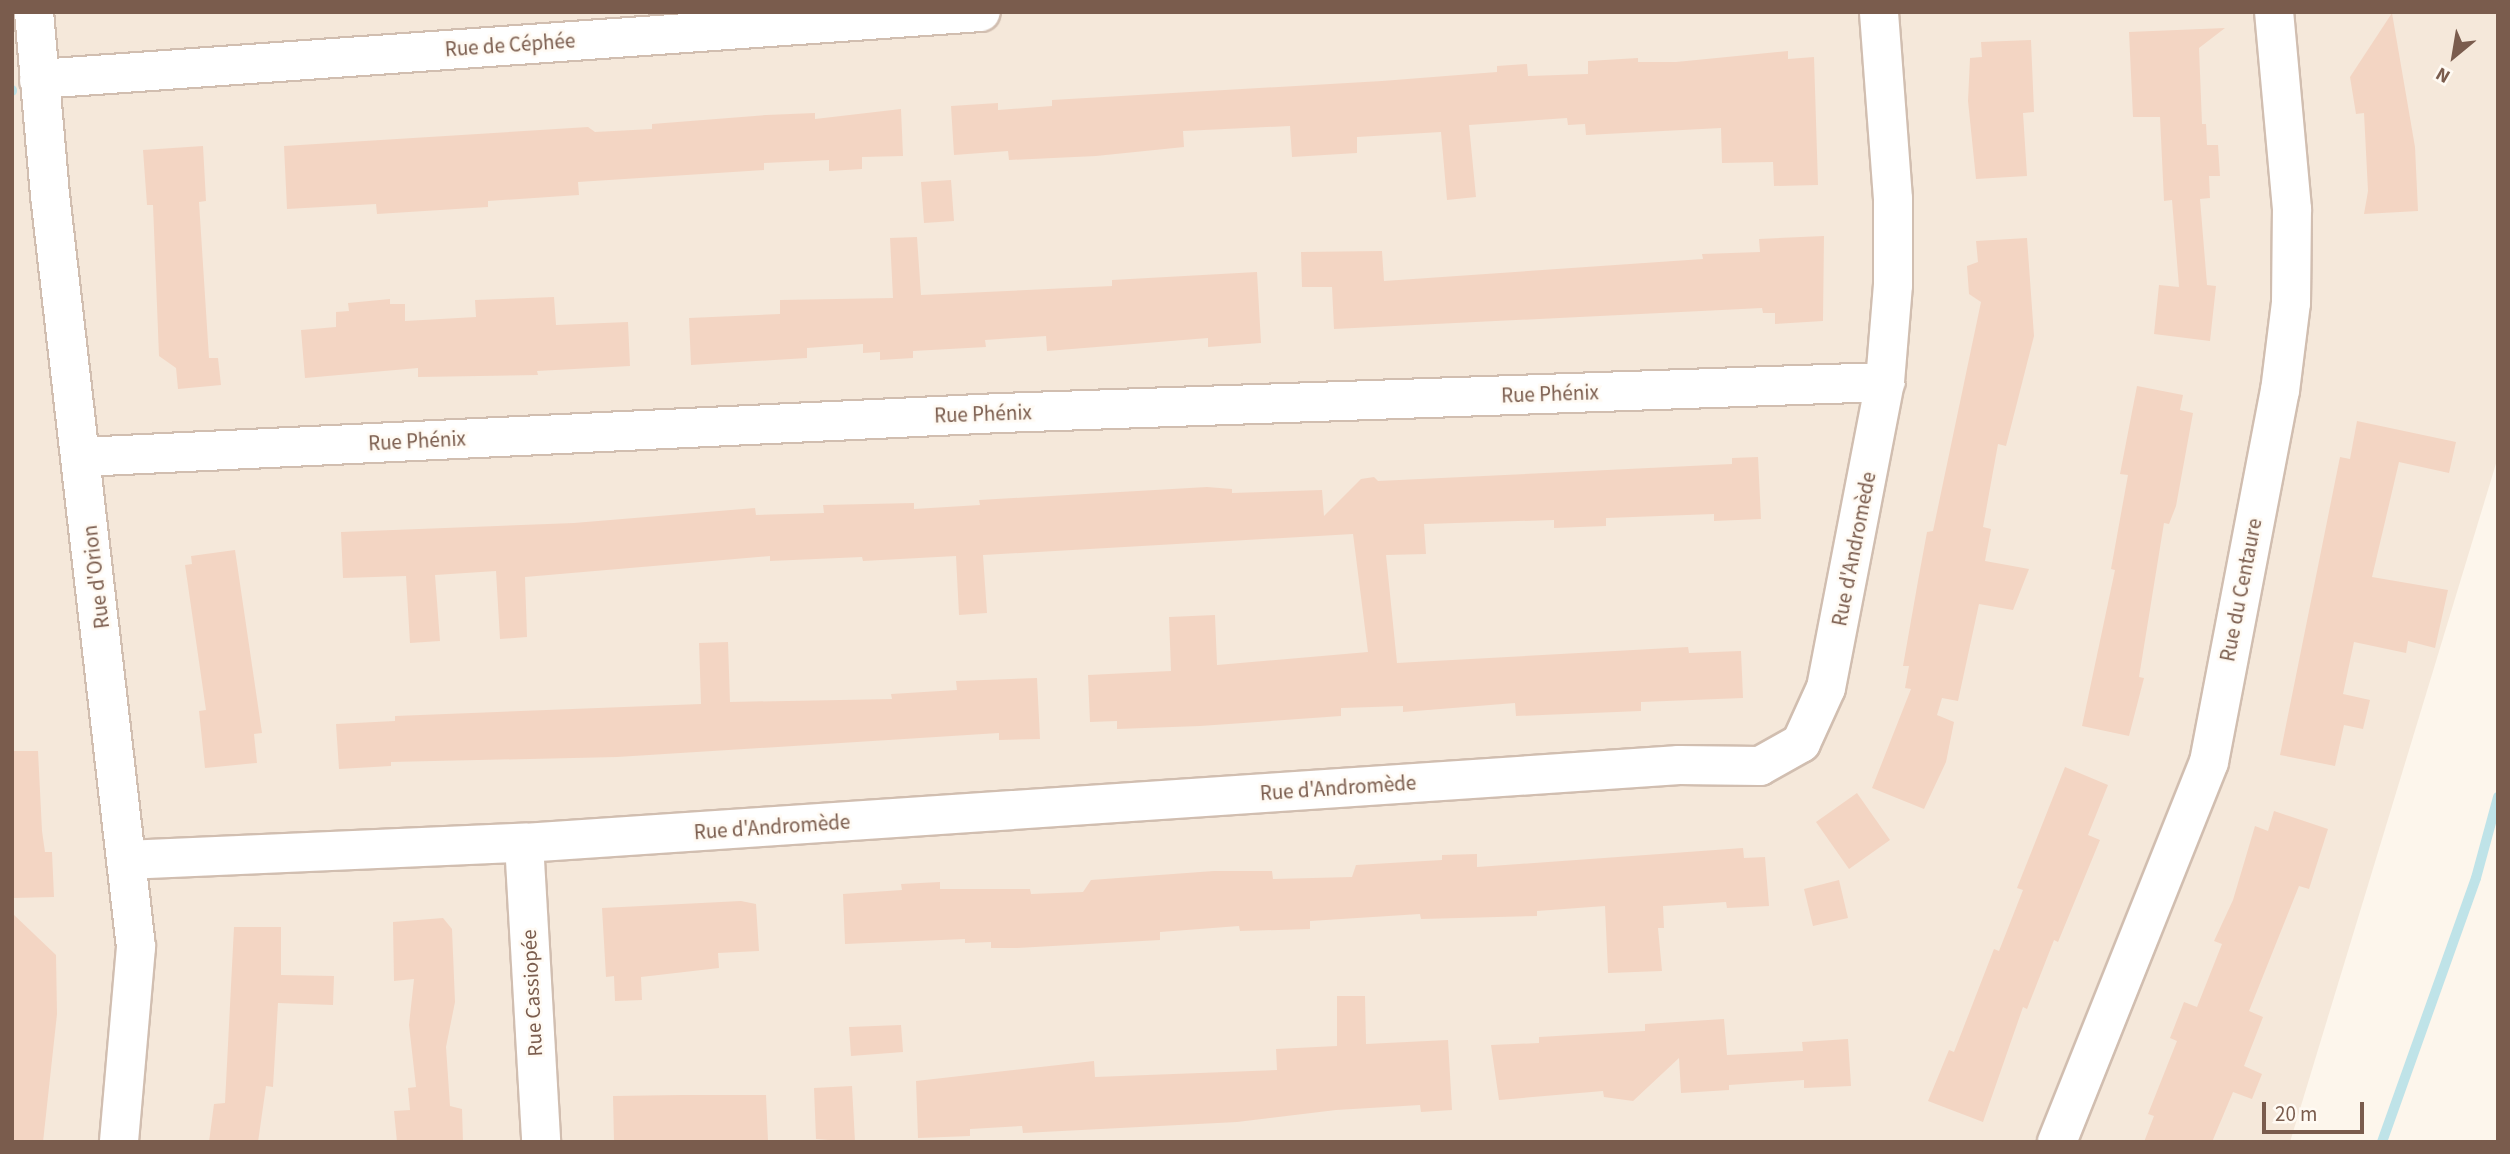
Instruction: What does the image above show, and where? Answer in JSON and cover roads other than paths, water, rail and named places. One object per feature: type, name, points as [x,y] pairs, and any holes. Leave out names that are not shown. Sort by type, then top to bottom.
[{"type":"street","name":"Rue d'Orion","points":[[34,12],[39,79],[136,947],[119,1142]]},
{"type":"street","name":"Rue de Céphée","points":[[39,79],[981,12]]},
{"type":"street","name":"Rue d'Andromède","points":[[127,860],[524,844],[1679,765],[1760,765],[1801,743],[1826,688],[1885,382],[1893,285],[1893,199],[1879,12]]},
{"type":"street","name":"Rue du Centaure","points":[[2057,1142],[2209,762],[2280,391],[2291,303],[2292,209],[2274,12]]},
{"type":"street","name":"Rue Phénix","points":[[81,457],[1000,413],[1885,382]]},
{"type":"street","name":"Rue Cassiopée","points":[[524,844],[541,1142]]},
{"type":"waterway","points":[[2382,1142],[2476,878],[2498,797]]}]
